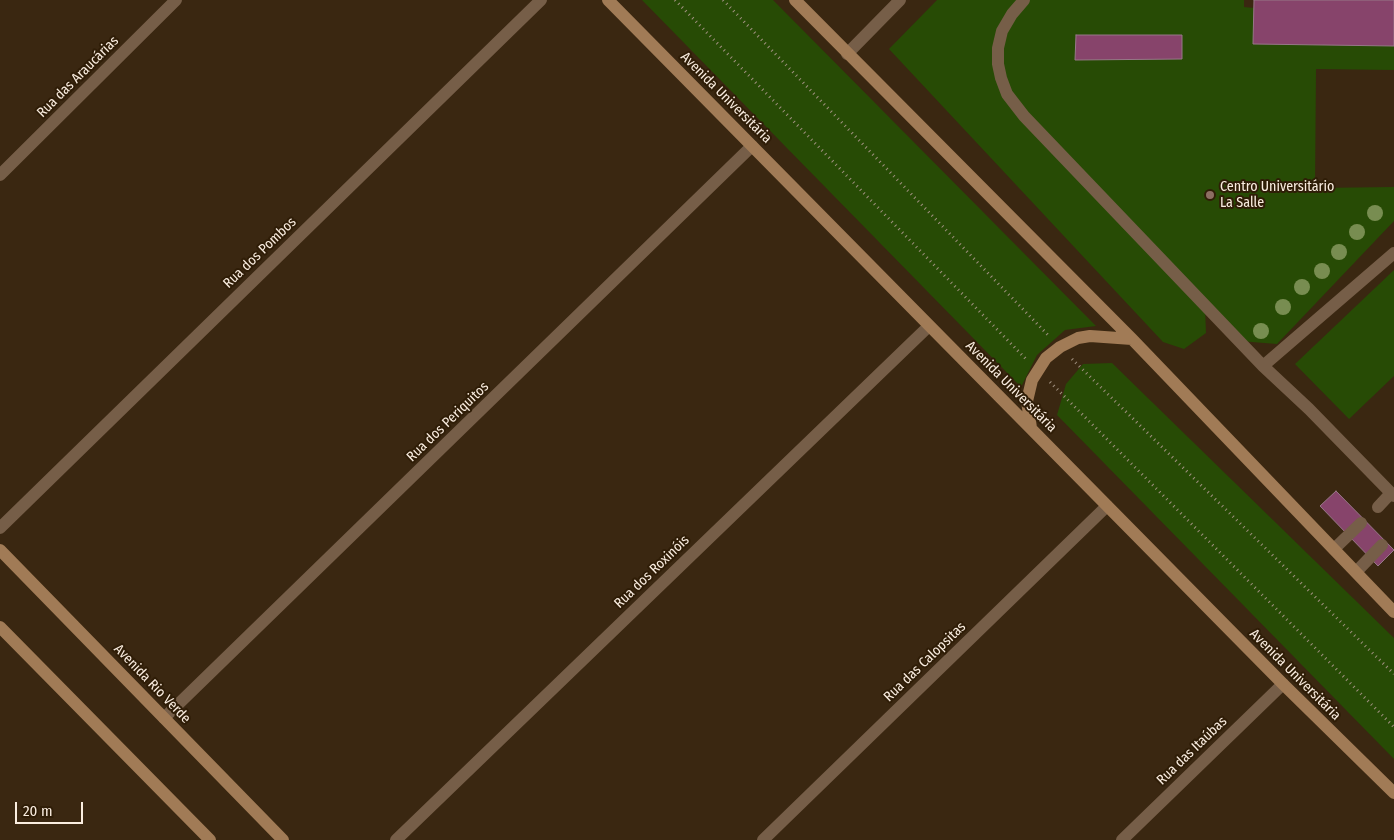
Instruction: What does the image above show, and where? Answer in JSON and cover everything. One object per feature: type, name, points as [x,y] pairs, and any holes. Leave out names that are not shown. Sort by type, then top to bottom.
[{"type":"main road","name":"Avenida Universitária","points":[[608,0],[1283,684],[1394,792]]},
{"type":"main road","points":[[795,0],[1132,339],[1394,612]]},
{"type":"main road","points":[[1031,428],[1027,401],[1032,380],[1046,358],[1060,346],[1078,338],[1090,336],[1132,339]]},
{"type":"main road","name":"Avenida Rio Verde","points":[[0,550],[283,840]]},
{"type":"main road","points":[[0,627],[210,840]]},
{"type":"street","name":"Rua das Araucárias","points":[[0,175],[176,0]]},
{"type":"street","name":"Rua dos Pombos","points":[[0,528],[541,0]]},
{"type":"street","points":[[847,54],[900,0]]},
{"type":"street","points":[[1024,0],[1012,14],[1002,31],[998,48],[998,64],[1007,94],[1024,116],[1263,366],[1309,409],[1392,495],[1378,507]]},
{"type":"street","name":"Rua dos Periquitos","points":[[164,718],[752,146]]},
{"type":"street","points":[[1263,366],[1394,253]]},
{"type":"street","name":"Rua dos Roxinóis","points":[[396,840],[929,326]]},
{"type":"street","name":"Rua das Calopsitas","points":[[763,840],[1108,506]]},
{"type":"street","points":[[1334,549],[1362,523]]},
{"type":"street","points":[[1356,572],[1382,545]]},
{"type":"street","name":"Rua das Itaúbas","points":[[1122,840],[1283,684]]},
{"type":"green space","points":[[642,0],[773,0],[1096,326],[1065,330],[1037,355],[1021,387]]},
{"type":"green space","name":"Centro Universitário La Salle","points":[[937,0],[1244,0],[1244,7],[1254,8],[1253,44],[1394,46],[1394,70],[1316,69],[1315,188],[1394,187],[1394,221],[1277,344],[1239,341],[1205,307],[1206,333],[1184,349],[1163,342],[889,49]]},
{"type":"green space","points":[[1394,270],[1394,376],[1349,419],[1295,364]]},
{"type":"green space","points":[[1112,363],[1394,638],[1394,759],[1057,415],[1066,384],[1083,364]]},
{"type":"building","points":[[1254,0],[1394,0],[1394,46],[1253,44]]},
{"type":"building","points":[[1076,35],[1182,35],[1182,59],[1075,60]]},
{"type":"building","points":[[1336,491],[1394,550],[1378,566],[1320,506]]},
{"type":"place","name":"Centro Universitário La Salle","points":[[1210,195]]}]
